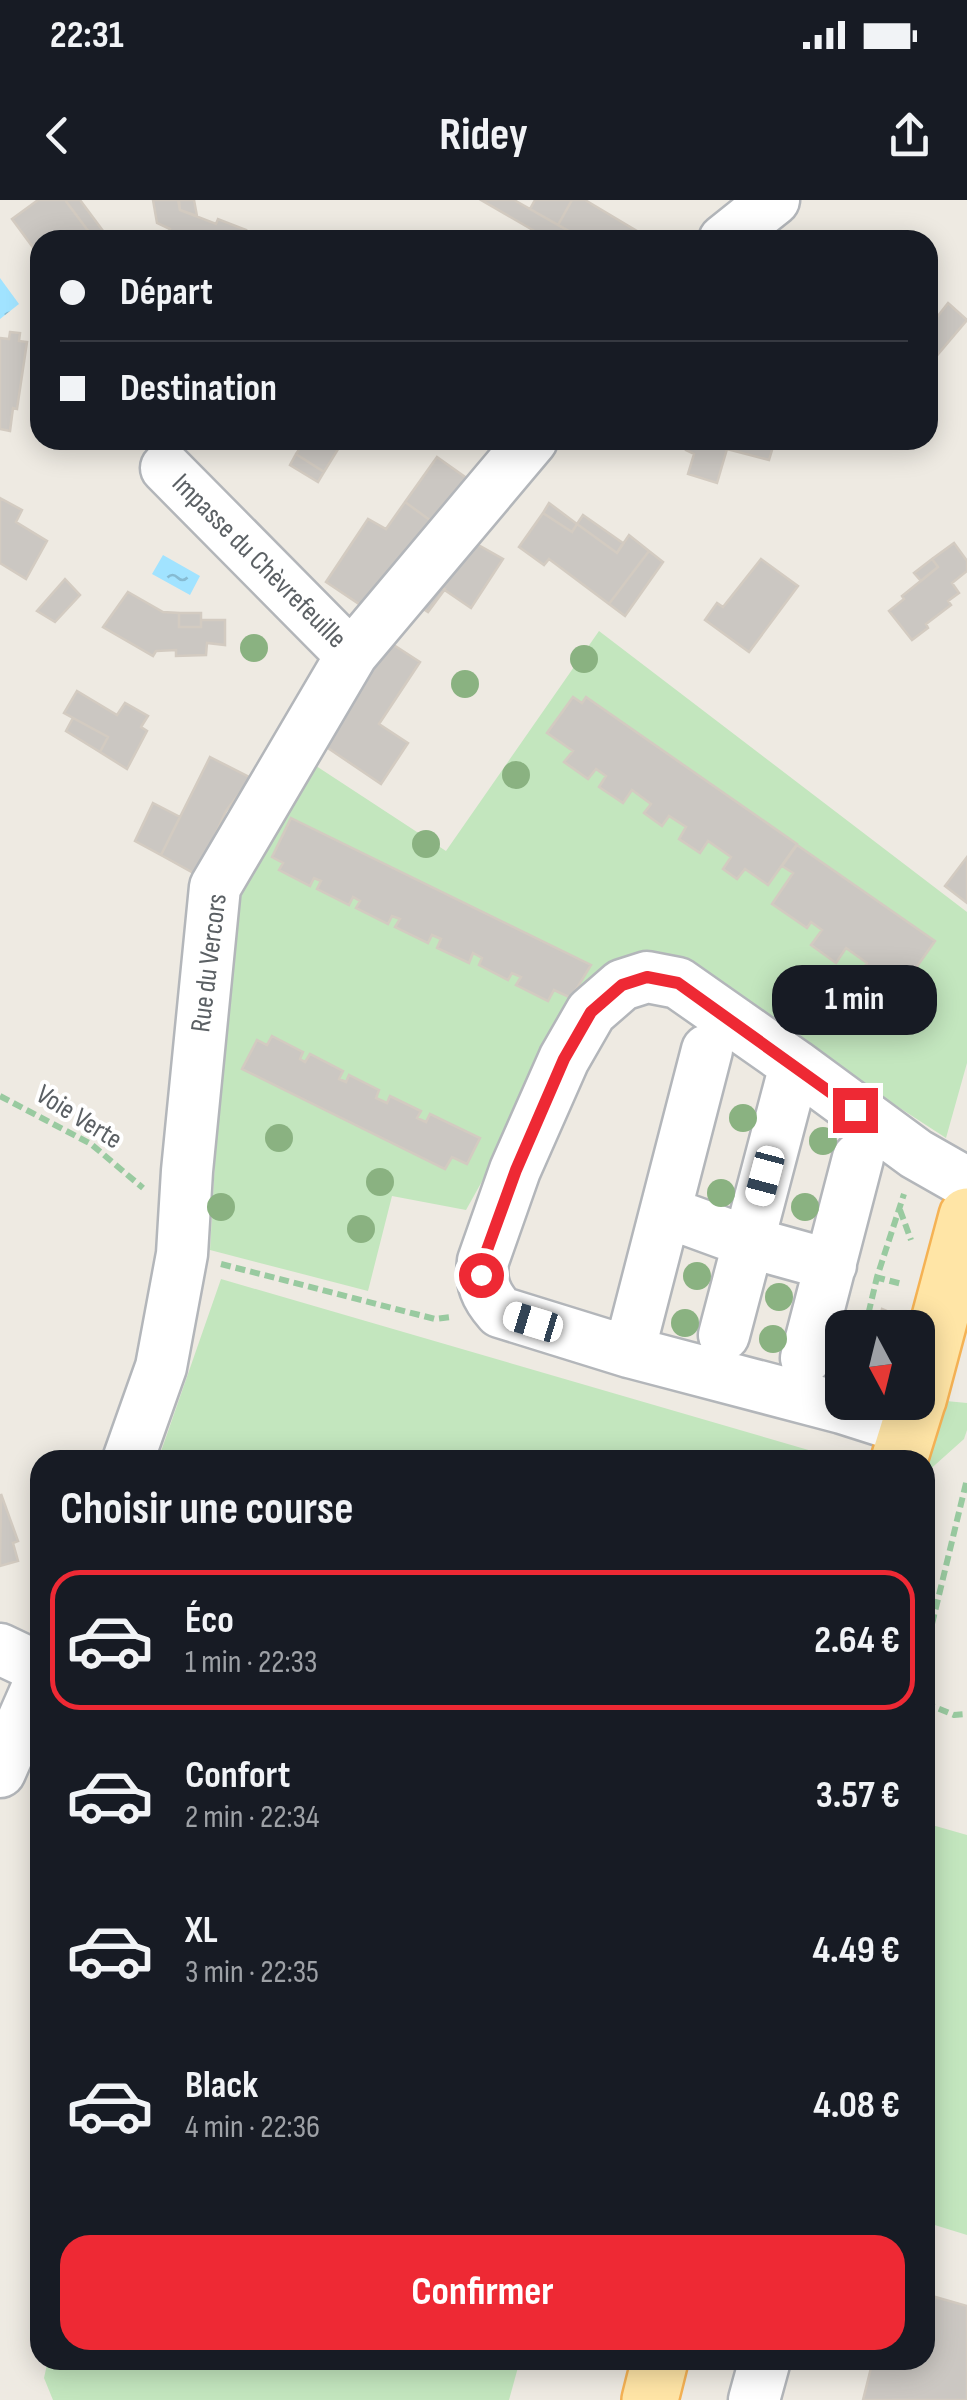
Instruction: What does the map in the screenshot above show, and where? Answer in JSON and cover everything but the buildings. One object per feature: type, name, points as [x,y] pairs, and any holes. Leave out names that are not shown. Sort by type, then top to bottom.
[{"type":"main road","points":[[910,1423],[967,1216]]},
{"type":"main road","points":[[650,2400],[658,2370]]},
{"type":"street","points":[[736,230],[774,200]]},
{"type":"street","name":"Rue du Vercors","points":[[132,1450],[161,1366],[183,1230],[214,886],[352,654],[524,450]]},
{"type":"street","name":"Impasse du Chèvrefeuille","points":[[166,468],[352,654]]},
{"type":"street","points":[[910,1423],[629,1352],[500,1312],[487,1296],[481,1275],[483,1261],[516,1170],[591,1012],[622,985],[647,977],[678,983],[916,1154],[967,1183]]},
{"type":"street","points":[[629,1352],[707,1050]]},
{"type":"street","points":[[724,1335],[795,1065]]},
{"type":"street","points":[[806,1358],[858,1158]]},
{"type":"street","points":[[666,1212],[748,1242],[831,1265]]},
{"type":"street","points":[[0,1649],[30,1663]]},
{"type":"street","points":[[0,1772],[30,1703]]},
{"type":"street","points":[[754,2400],[762,2370]]},
{"type":"path","name":"Voie Verte","points":[[0,1096],[90,1144],[156,1199],[183,1230],[434,1319],[500,1312]]},
{"type":"path","points":[[869,1310],[916,1154]]},
{"type":"path","points":[[899,1209],[913,1247]]},
{"type":"path","points":[[935,1612],[967,1480]]},
{"type":"path","points":[[935,1708],[954,1715],[967,1714]]},
{"type":"green space","points":[[599,631],[967,912],[967,1063],[946,1138],[661,953],[618,963],[593,983],[466,1210],[392,1196],[368,1291],[210,1250],[229,912],[307,760],[446,851]]},
{"type":"green space","points":[[221,1279],[809,1450],[161,1450]]},
{"type":"green space","points":[[946,1401],[967,1403],[964,1439],[935,1465],[935,1450],[931,1450]]},
{"type":"green space","points":[[935,1826],[967,1835],[967,2235],[935,2225]]},
{"type":"green space","points":[[46,2370],[517,2370],[509,2400],[53,2400],[44,2378]]},
{"type":"water","points":[[0,278],[19,304],[0,319]]},
{"type":"water","points":[[163,555],[200,576],[190,595],[152,574]]},
{"type":"route","points":[[481,1275],[516,1170],[564,1059],[591,1012],[622,985],[647,977],[678,983],[855,1110]]}]
